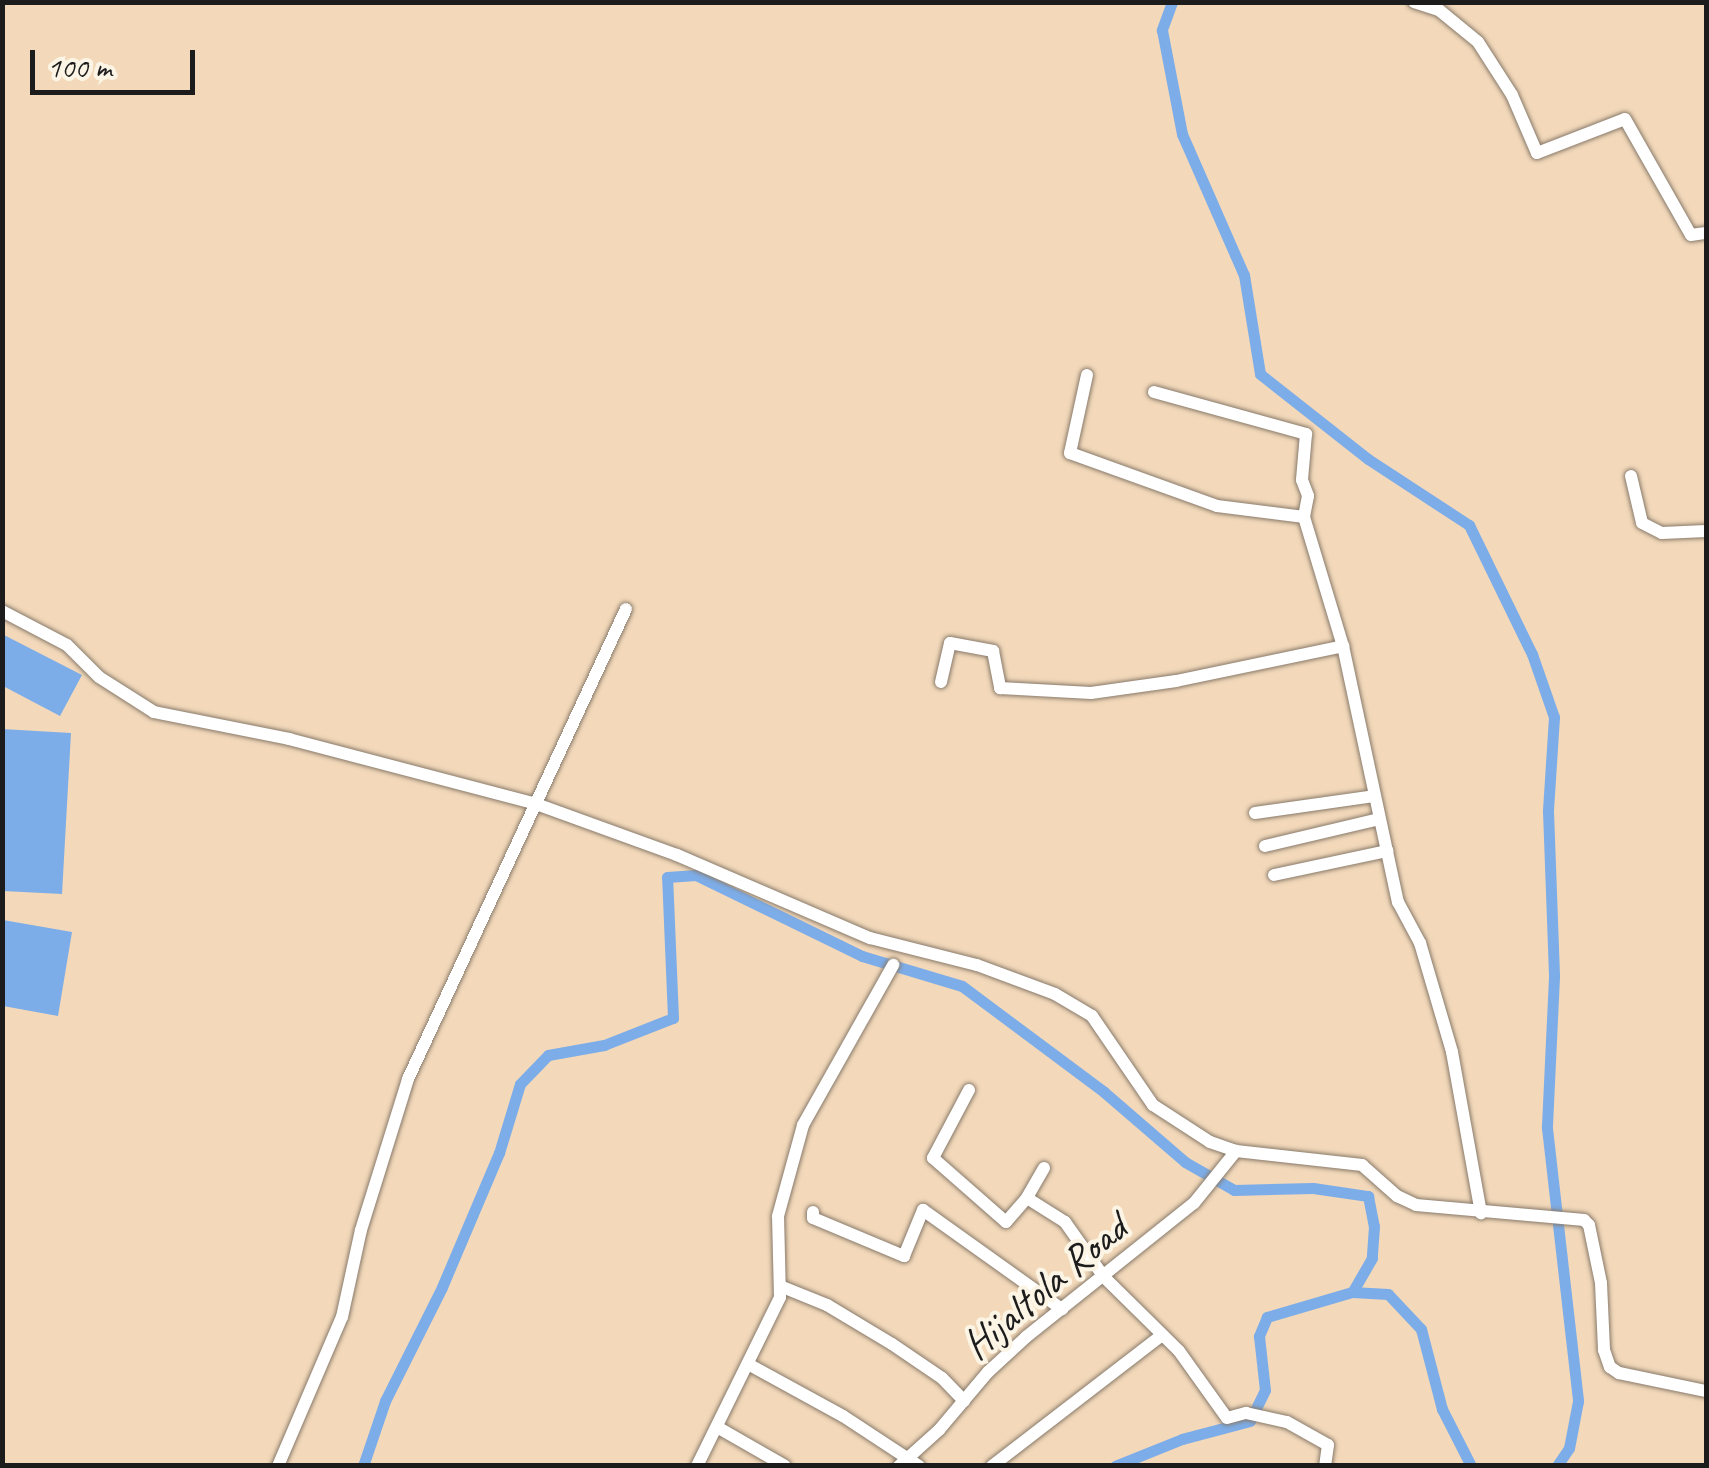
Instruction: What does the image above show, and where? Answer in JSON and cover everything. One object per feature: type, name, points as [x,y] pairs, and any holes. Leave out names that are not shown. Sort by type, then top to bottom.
[{"type":"street","points":[[1414,2],[1439,10],[1478,42],[1512,95],[1537,153],[1625,118],[1691,234],[1706,233]]},
{"type":"street","points":[[1087,376],[1070,453],[1217,506],[1304,517]]},
{"type":"street","points":[[1154,392],[1306,434],[1302,480],[1308,496],[1304,517],[1343,646],[1398,902],[1420,943],[1452,1052],[1481,1213]]},
{"type":"street","points":[[1631,476],[1642,523],[1662,533],[1706,531]]},
{"type":"street","points":[[278,1466],[342,1317],[362,1230],[408,1080],[626,609]]},
{"type":"street","points":[[2,612],[66,645],[99,677],[154,712],[289,739],[536,804],[676,855],[870,938],[977,965],[1055,994],[1092,1016],[1153,1105],[1210,1142],[1236,1151],[1362,1165],[1397,1196],[1416,1206],[1584,1220],[1589,1225],[1600,1283],[1604,1350],[1610,1366],[1618,1374],[1706,1391]]},
{"type":"street","points":[[941,682],[950,643],[994,651],[1000,688],[1091,693],[1176,681],[1343,646]]},
{"type":"street","points":[[1255,813],[1374,796]]},
{"type":"street","points":[[1265,846],[1379,819]]},
{"type":"street","points":[[1274,875],[1387,851]]},
{"type":"street","points":[[697,1466],[780,1297],[778,1216],[803,1125],[893,965]]},
{"type":"street","points":[[969,1090],[933,1158],[1006,1222],[1027,1198],[1044,1168]]},
{"type":"street","name":"Hijaltola Road","points":[[909,1463],[988,1372],[1194,1204],[1236,1151]]},
{"type":"street","points":[[1027,1198],[1065,1222],[1104,1277],[1179,1351],[1227,1418],[1246,1413],[1287,1422],[1328,1445],[1325,1466]]},
{"type":"street","points":[[813,1212],[813,1218],[904,1256],[923,1210],[1062,1309]]},
{"type":"street","points":[[780,1286],[827,1305],[892,1344],[964,1400]]},
{"type":"street","points":[[992,1466],[1161,1336]]},
{"type":"street","points":[[748,1364],[843,1416],[909,1463]]},
{"type":"street","points":[[717,1427],[785,1466]]},
{"type":"water","points":[[2,634],[82,675],[60,716],[3,686]]},
{"type":"water","points":[[2,729],[71,733],[62,894],[3,891]]},
{"type":"water","points":[[3,920],[72,932],[58,1016],[3,1006]]},
{"type":"waterway","points":[[1172,2],[1162,30],[1182,134],[1244,275],[1260,374],[1368,459],[1469,525],[1532,654],[1554,717],[1548,811],[1554,977],[1547,1128],[1578,1401],[1569,1448],[1557,1466]]},
{"type":"waterway","points":[[363,1466],[385,1401],[442,1287],[499,1153],[520,1084],[548,1055],[604,1045],[673,1018],[667,877],[696,875],[862,956],[962,986],[1104,1092],[1185,1162],[1234,1190],[1313,1188],[1368,1196],[1374,1226],[1372,1258],[1352,1292],[1267,1317],[1259,1336],[1265,1390],[1250,1421],[1182,1439],[1115,1466]]},
{"type":"waterway","points":[[1352,1292],[1388,1294],[1421,1329],[1442,1409],[1471,1466]]}]
